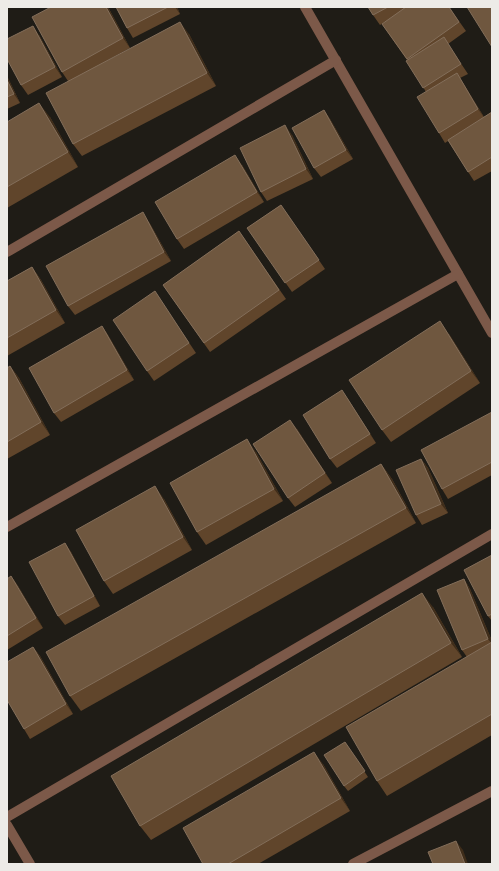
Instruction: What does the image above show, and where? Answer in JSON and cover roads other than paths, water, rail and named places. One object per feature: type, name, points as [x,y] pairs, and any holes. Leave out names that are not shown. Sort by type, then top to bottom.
[{"type":"street","points":[[305,7],[492,333]]},
{"type":"street","points":[[7,252],[336,60]]},
{"type":"street","points":[[7,527],[458,274]]},
{"type":"street","points":[[7,817],[492,534]]},
{"type":"street","points":[[353,864],[492,791]]},
{"type":"street","points":[[7,825],[30,864]]}]
